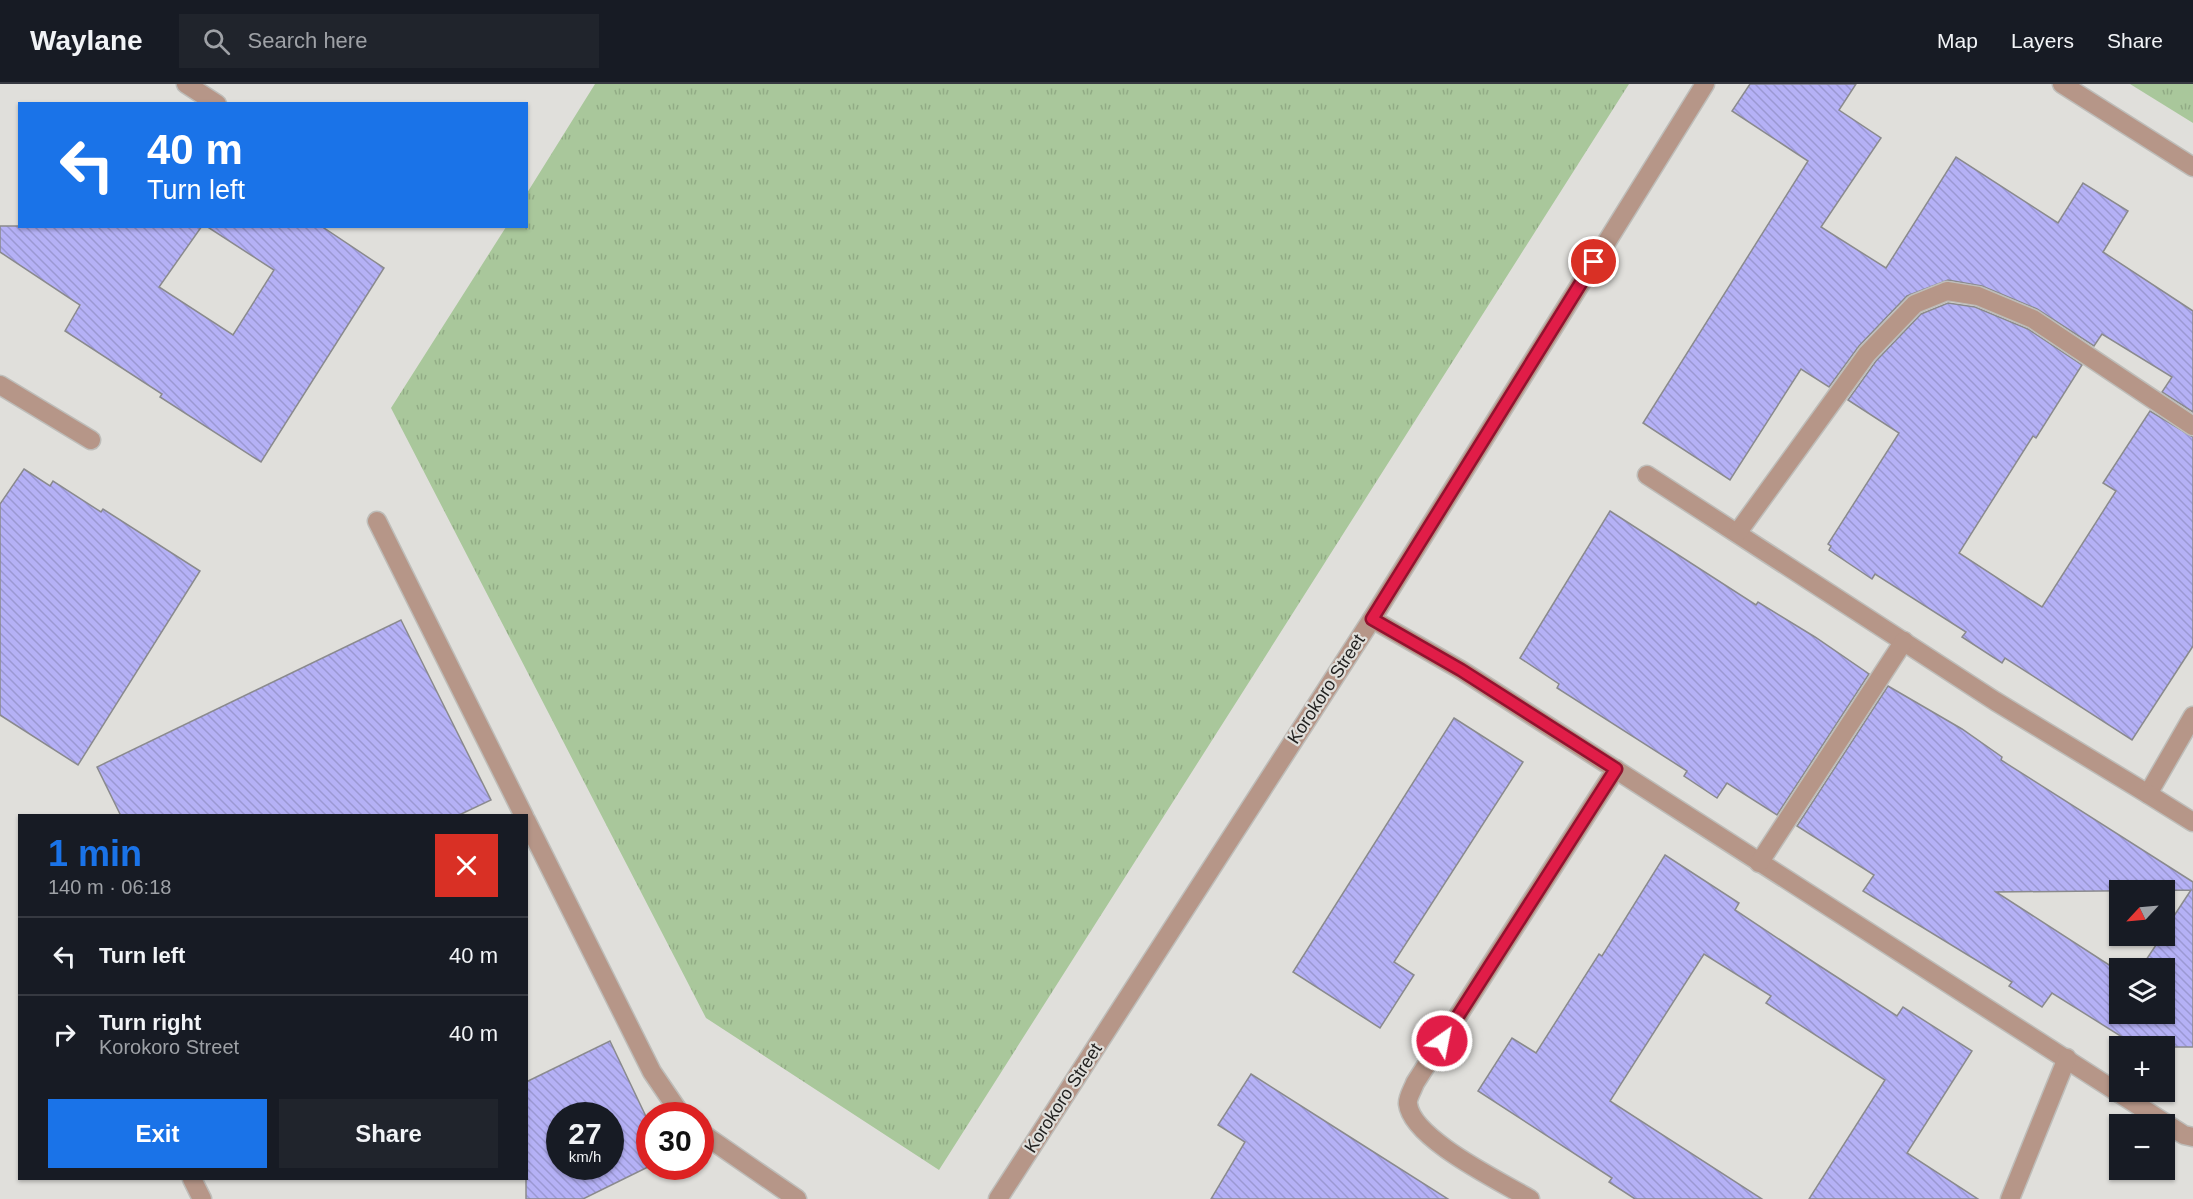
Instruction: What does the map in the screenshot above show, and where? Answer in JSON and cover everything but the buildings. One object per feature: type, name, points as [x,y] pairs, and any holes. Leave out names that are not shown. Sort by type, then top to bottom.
[{"type":"street","points":[[186,84],[214,102]]},
{"type":"street","name":"Korokoro Street","points":[[998,1199],[1372,619],[1706,84]]},
{"type":"street","points":[[2062,84],[2193,167]]},
{"type":"street","points":[[1738,532],[1867,354],[1915,304],[1947,291],[1978,296],[2033,319],[2193,426]]},
{"type":"street","points":[[0,385],[91,440]]},
{"type":"street","points":[[1647,475],[2073,750],[2193,822]]},
{"type":"street","points":[[377,521],[523,814]]},
{"type":"street","points":[[1372,619],[1461,670],[2184,1135],[2193,1137]]},
{"type":"street","points":[[1759,863],[1904,641]]},
{"type":"street","points":[[2148,794],[2193,716]]},
{"type":"street","points":[[1530,1199],[1431,1138],[1412,1118],[1407,1102],[1415,1083],[1616,769]]},
{"type":"street","points":[[528,824],[652,1072],[672,1102]]},
{"type":"street","points":[[2010,1199],[2067,1058]]},
{"type":"street","points":[[714,1143],[778,1194],[797,1199]]},
{"type":"street","points":[[192,1180],[202,1199]]},
{"type":"green space","points":[[595,84],[1629,84],[939,1170],[706,1018],[391,408],[505,228],[528,228],[528,191]]},
{"type":"green space","points":[[2130,84],[2193,84],[2193,123]]},
{"type":"route","points":[[1442,1041],[1616,769],[1461,670],[1372,619],[1594,262]]}]
